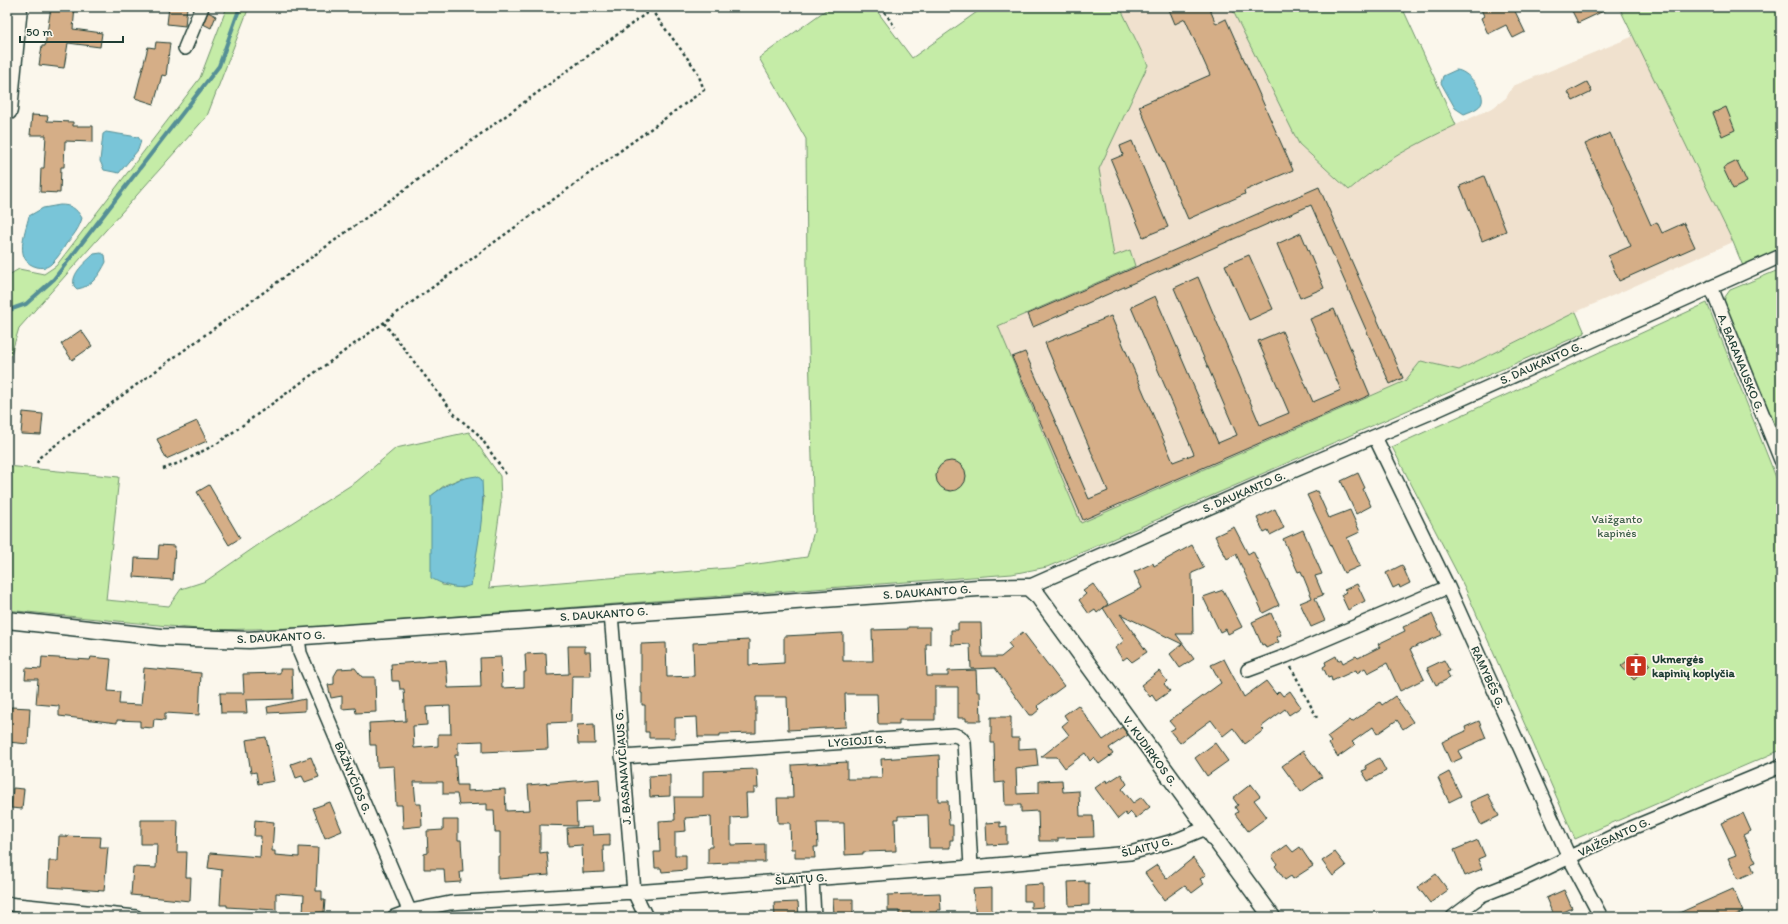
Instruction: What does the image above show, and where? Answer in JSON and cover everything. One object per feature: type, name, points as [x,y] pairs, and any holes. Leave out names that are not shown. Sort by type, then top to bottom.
[{"type":"main road","points":[[7,110],[17,7]]},
{"type":"street","points":[[186,48],[202,7]]},
{"type":"street","name":"S. DAUKANTO G.","points":[[7,620],[161,637],[249,640],[298,638],[970,589],[1028,587],[1260,485],[1375,437],[1781,256]]},
{"type":"street","name":"A. BARANAUSKO G.","points":[[1711,287],[1781,460]]},
{"type":"street","name":"RAMYBĖS G.","points":[[1375,437],[1448,587],[1569,857],[1601,917]]},
{"type":"street","name":"V. KUDIRKOS G.","points":[[1028,587],[1039,597],[1272,917]]},
{"type":"street","points":[[1248,670],[1286,656],[1448,587]]},
{"type":"street","name":"J. BASANAVIČIAUS G.","points":[[611,614],[634,892],[646,917]]},
{"type":"street","name":"BAŽNYČIOS G.","points":[[298,638],[300,653],[411,914]]},
{"type":"street","name":"LYGIOJI G.","points":[[622,757],[954,735],[960,737],[964,742],[971,867]]},
{"type":"street","name":"VAIŽGANTO G.","points":[[1453,917],[1482,896],[1528,877],[1622,832],[1781,766]]},
{"type":"street","name":"ŠLAITŲ G.","points":[[394,917],[450,904],[481,900],[634,892],[971,867],[1130,853],[1177,840],[1206,828]]},
{"type":"street","points":[[812,879],[814,917]]},
{"type":"street","points":[[7,904],[136,917]]},
{"type":"path","points":[[37,463],[45,453],[100,412],[650,8],[655,7]]},
{"type":"path","points":[[881,7],[895,27]]},
{"type":"path","points":[[163,469],[184,461],[218,443],[704,90],[697,71],[650,8]]},
{"type":"path","points":[[7,307],[9,308],[7,327]]},
{"type":"path","points":[[384,322],[456,416],[479,436],[507,476]]},
{"type":"path","points":[[1286,656],[1317,718]]},
{"type":"shaded area","points":[[1120,7],[1231,7],[1299,144],[1349,190],[1368,174],[1420,142],[1494,107],[1506,98],[1513,86],[1634,36],[1733,242],[1576,312],[1459,370],[1421,361],[1405,381],[1081,523],[998,326],[1135,266],[1114,256],[1099,169],[1148,65]]},
{"type":"green space","points":[[227,7],[249,7],[207,116],[19,328],[9,361],[7,428],[7,276],[19,269],[44,274],[56,266],[200,78]]},
{"type":"green space","points":[[830,7],[874,7],[912,58],[984,7],[1120,7],[1148,65],[1099,169],[1114,256],[1130,250],[1135,266],[998,326],[1081,523],[1405,381],[1421,361],[1459,370],[1576,312],[1585,333],[1047,567],[1012,574],[299,628],[208,630],[7,610],[7,466],[119,477],[106,600],[169,606],[181,589],[206,581],[268,538],[356,482],[396,448],[469,432],[500,476],[501,502],[489,588],[729,568],[807,557],[814,531],[807,274],[806,139],[759,58]],"holes":[[[462,478],[484,497],[471,584],[463,588],[442,585],[431,496],[445,485]]]},
{"type":"green space","points":[[1231,7],[1402,7],[1456,125],[1400,154],[1361,180],[1349,190],[1299,144]]},
{"type":"green space","points":[[1619,7],[1781,7],[1781,256],[1745,271],[1733,242]]},
{"type":"green space","points":[[1781,269],[1781,440],[1724,304],[1725,297],[1730,290]]},
{"type":"green space","name":"Vaižganto kapinės","points":[[1707,303],[1781,490],[1781,750],[1575,839],[1465,588],[1392,447]]},
{"type":"water","points":[[1456,70],[1465,73],[1470,77],[1481,92],[1482,97],[1482,102],[1479,106],[1464,114],[1455,108],[1441,83],[1443,76]]},
{"type":"water","points":[[106,132],[138,137],[141,141],[138,150],[119,173],[104,170],[100,161],[103,134]]},
{"type":"water","points":[[60,205],[70,206],[78,212],[82,218],[76,232],[49,265],[41,268],[30,264],[25,259],[22,246],[29,216],[43,208]]},
{"type":"water","points":[[101,253],[105,255],[106,262],[101,271],[87,286],[77,289],[74,286],[74,281],[77,273],[94,254]]},
{"type":"water","points":[[477,476],[482,480],[483,493],[480,533],[471,585],[466,587],[451,586],[431,578],[431,496],[453,482],[464,478]]},
{"type":"building","points":[[51,7],[75,7],[73,29],[102,33],[100,47],[68,43],[64,68],[39,65],[42,46],[45,46]]},
{"type":"building","points":[[169,7],[187,7],[185,26],[167,24]]},
{"type":"building","points":[[1168,7],[1209,7],[1216,24],[1226,19],[1293,170],[1244,191],[1245,194],[1188,219],[1139,106],[1210,75],[1185,19],[1175,24]]},
{"type":"building","points":[[1480,7],[1513,7],[1525,32],[1513,38],[1506,25],[1488,34],[1481,18],[1484,16]]},
{"type":"building","points":[[1570,7],[1612,7],[1578,23]]},
{"type":"building","points":[[208,12],[216,16],[211,28],[203,24]]},
{"type":"building","points":[[156,42],[170,43],[166,76],[162,75],[154,104],[135,98],[148,47],[155,48]]},
{"type":"building","points":[[1587,82],[1592,92],[1573,101],[1568,92]]},
{"type":"building","points":[[1726,107],[1735,130],[1722,136],[1713,113]]},
{"type":"building","points":[[32,115],[48,116],[47,121],[73,122],[73,126],[93,126],[93,142],[65,141],[64,167],[61,167],[60,193],[40,192],[41,168],[44,168],[46,135],[30,135]]},
{"type":"building","points":[[1610,133],[1651,225],[1657,222],[1662,233],[1684,223],[1695,247],[1619,281],[1608,256],[1631,246],[1585,144]]},
{"type":"building","points":[[1132,141],[1168,227],[1143,237],[1111,160],[1123,155],[1120,146]]},
{"type":"building","points":[[1737,161],[1747,182],[1733,189],[1723,168]]},
{"type":"building","points":[[1484,176],[1506,231],[1482,241],[1460,186]]},
{"type":"building","points":[[1319,187],[1403,378],[1390,384],[1311,205],[1033,327],[1028,314]]},
{"type":"building","points":[[1301,233],[1324,288],[1300,298],[1277,244]]},
{"type":"building","points":[[1249,255],[1273,309],[1249,320],[1225,265]]},
{"type":"building","points":[[1198,277],[1260,425],[1289,413],[1258,341],[1282,331],[1313,402],[1341,390],[1310,319],[1334,309],[1370,395],[1083,520],[1012,357],[1025,352],[1089,499],[1108,491],[1045,343],[1111,316],[1173,462],[1194,454],[1131,307],[1155,296],[1218,443],[1237,435],[1174,288]]},
{"type":"building","points":[[81,330],[92,346],[72,360],[61,344]]},
{"type":"building","points":[[23,412],[43,414],[41,435],[21,434]]},
{"type":"building","points":[[197,421],[207,441],[166,459],[157,439]]},
{"type":"building","points":[[951,461],[962,465],[966,476],[962,487],[951,491],[940,487],[936,476],[940,465]]},
{"type":"building","points":[[1358,473],[1365,488],[1363,489],[1371,506],[1356,514],[1341,481]]},
{"type":"building","points":[[209,485],[240,538],[229,545],[197,492]]},
{"type":"building","points":[[1317,491],[1329,518],[1350,510],[1360,532],[1347,538],[1360,566],[1344,573],[1307,495]]},
{"type":"building","points":[[1275,509],[1284,528],[1270,535],[1268,531],[1264,533],[1257,518]]},
{"type":"building","points":[[1234,527],[1248,554],[1253,551],[1279,605],[1263,613],[1236,554],[1227,559],[1215,536]]},
{"type":"building","points":[[1303,530],[1322,574],[1315,576],[1323,595],[1315,598],[1325,621],[1311,627],[1300,603],[1312,598],[1301,571],[1298,572],[1283,539]]},
{"type":"building","points":[[159,545],[175,546],[173,580],[134,577],[135,558],[158,559]]},
{"type":"building","points":[[1192,545],[1204,568],[1192,573],[1193,634],[1176,634],[1194,659],[1180,668],[1170,654],[1182,644],[1120,614],[1147,652],[1132,662],[1127,657],[1123,660],[1115,648],[1124,641],[1103,608],[1142,588],[1134,572],[1153,563],[1154,566]]},
{"type":"building","points":[[1402,565],[1410,583],[1400,588],[1399,585],[1393,588],[1386,573]]},
{"type":"building","points":[[1093,584],[1108,604],[1097,613],[1095,610],[1089,614],[1079,600],[1086,594],[1083,591]]},
{"type":"building","points":[[1357,584],[1365,601],[1348,610],[1341,595],[1346,592],[1344,590]]},
{"type":"building","points":[[1223,590],[1242,627],[1228,634],[1226,629],[1220,632],[1203,597]]},
{"type":"building","points":[[1271,613],[1281,635],[1276,637],[1279,642],[1266,648],[1264,644],[1262,645],[1252,622]]},
{"type":"building","points":[[1432,614],[1442,635],[1410,649],[1424,679],[1400,691],[1387,663],[1368,673],[1365,668],[1357,673],[1356,670],[1332,681],[1331,677],[1328,678],[1323,667],[1326,665],[1325,662],[1336,656],[1338,661],[1341,659],[1343,663],[1356,656],[1358,658],[1380,647],[1378,644],[1405,631],[1403,627]]},
{"type":"building","points":[[958,623],[981,623],[982,657],[1001,657],[1012,648],[1008,643],[1023,632],[1064,686],[1037,706],[1040,709],[1033,715],[1029,715],[995,668],[971,669],[970,644],[951,645],[951,630],[958,630]]},
{"type":"building","points":[[908,627],[930,627],[930,644],[926,644],[927,676],[948,676],[948,671],[976,670],[977,692],[980,692],[981,721],[966,721],[966,718],[958,718],[958,687],[935,687],[935,720],[899,720],[899,724],[878,724],[877,694],[845,694],[846,727],[788,730],[787,697],[756,697],[756,733],[720,734],[720,737],[698,737],[697,717],[675,718],[675,738],[649,738],[649,732],[645,732],[645,705],[642,705],[641,693],[641,644],[666,643],[667,677],[694,676],[693,643],[749,640],[749,665],[784,663],[784,636],[843,633],[843,661],[873,661],[872,630],[908,629]]},
{"type":"building","points":[[568,646],[585,646],[585,652],[590,652],[591,676],[572,676],[571,722],[547,723],[548,749],[483,752],[483,741],[458,742],[458,755],[455,755],[457,785],[467,785],[467,791],[505,789],[506,811],[530,810],[528,785],[599,779],[600,801],[576,802],[577,826],[540,825],[540,853],[547,852],[549,875],[498,879],[500,832],[495,832],[494,810],[487,810],[487,804],[459,805],[457,794],[443,794],[443,782],[414,782],[416,804],[421,804],[422,826],[403,828],[402,805],[396,805],[394,766],[377,767],[376,745],[370,745],[369,723],[406,721],[404,689],[400,689],[399,681],[392,681],[391,664],[446,660],[448,688],[481,687],[480,658],[501,657],[502,688],[524,687],[524,672],[526,672],[525,654],[546,653],[547,675],[569,674]],"holes":[[[450,706],[451,734],[438,734],[438,746],[414,748],[413,726],[427,725],[426,707]]]},
{"type":"building","name":"Ukmergės kapinių koplyčia","points":[[1638,652],[1650,665],[1634,680],[1621,666]]},
{"type":"building","points":[[42,657],[90,660],[91,657],[111,659],[108,691],[120,692],[119,704],[141,705],[144,668],[201,673],[199,715],[165,713],[165,720],[154,719],[153,728],[140,727],[140,721],[117,720],[117,723],[59,716],[59,706],[36,704],[38,679],[25,679],[26,668],[41,669]]},
{"type":"building","points":[[1224,659],[1244,697],[1266,681],[1276,694],[1279,691],[1283,696],[1290,691],[1301,707],[1289,715],[1285,709],[1261,727],[1264,730],[1245,744],[1233,728],[1223,736],[1211,720],[1180,743],[1170,731],[1175,728],[1169,721],[1221,683],[1211,665]]},
{"type":"building","points":[[1444,660],[1450,671],[1447,672],[1450,678],[1436,685],[1427,668]]},
{"type":"building","points":[[355,668],[362,677],[375,677],[376,712],[356,713],[355,708],[342,709],[342,696],[331,698],[328,685],[334,684],[334,676],[338,669]]},
{"type":"building","points":[[280,669],[292,669],[293,699],[246,700],[247,713],[221,713],[220,693],[244,693],[243,674],[280,673]]},
{"type":"building","points":[[1159,671],[1167,681],[1164,684],[1170,691],[1156,701],[1152,695],[1150,697],[1141,685]]},
{"type":"building","points":[[1395,696],[1413,722],[1403,729],[1397,720],[1377,734],[1373,727],[1352,742],[1355,745],[1338,757],[1329,744],[1331,742],[1327,737],[1350,720],[1352,722],[1380,702],[1382,705]]},
{"type":"building","points":[[305,699],[305,711],[268,713],[267,707]]},
{"type":"building","points":[[1078,705],[1103,740],[1122,727],[1128,735],[1109,748],[1113,754],[1099,764],[1094,757],[1090,761],[1085,753],[1065,768],[1057,757],[1041,757],[1069,735],[1062,726],[1068,721],[1064,715]]},
{"type":"building","points":[[11,707],[30,708],[28,744],[8,742]]},
{"type":"building","points":[[991,717],[1011,717],[1011,738],[1019,738],[1019,749],[1036,748],[1038,766],[1016,769],[1017,794],[1039,793],[1039,781],[1062,780],[1063,792],[1079,791],[1080,816],[1093,816],[1094,837],[1058,838],[1058,841],[1039,841],[1038,811],[1021,812],[1021,805],[1005,805],[1004,782],[995,783],[994,743],[991,743]]},
{"type":"building","points":[[1479,721],[1486,738],[1458,751],[1462,758],[1451,763],[1442,742],[1466,731],[1465,727]]},
{"type":"building","points":[[594,724],[595,744],[578,744],[577,725]]},
{"type":"building","points":[[266,737],[274,781],[258,784],[256,772],[251,773],[246,740]]},
{"type":"building","points":[[1215,743],[1228,761],[1207,776],[1195,758]]},
{"type":"building","points":[[1303,751],[1322,777],[1301,792],[1282,766]]},
{"type":"building","points":[[939,755],[940,776],[938,776],[938,801],[948,801],[949,825],[953,825],[953,840],[950,840],[950,848],[929,848],[928,815],[898,816],[898,819],[895,819],[896,851],[863,852],[863,854],[845,855],[844,823],[817,823],[818,847],[814,847],[815,858],[795,858],[795,849],[791,849],[790,823],[778,823],[777,798],[793,798],[792,765],[847,762],[847,779],[869,779],[882,778],[881,759]]},
{"type":"building","points":[[311,757],[319,777],[305,782],[302,776],[296,778],[291,764]]},
{"type":"building","points":[[1379,758],[1386,771],[1368,781],[1362,771],[1367,769],[1365,766]]},
{"type":"building","points":[[757,769],[758,788],[754,788],[754,793],[746,793],[747,817],[731,818],[731,845],[765,844],[765,862],[728,862],[708,864],[708,847],[712,847],[711,816],[685,818],[686,831],[675,832],[675,855],[686,855],[686,870],[662,872],[661,868],[655,868],[654,852],[660,852],[659,821],[675,820],[674,797],[703,797],[703,771]]},
{"type":"building","points":[[1449,772],[1461,796],[1449,802],[1438,778]]},
{"type":"building","points":[[1121,774],[1127,784],[1122,789],[1133,803],[1142,797],[1150,807],[1136,818],[1131,812],[1127,816],[1125,813],[1118,819],[1095,788],[1106,780],[1107,783]]},
{"type":"building","points":[[670,775],[670,796],[650,797],[649,776]]},
{"type":"building","points":[[1251,784],[1260,796],[1254,800],[1267,817],[1248,831],[1235,814],[1238,812],[1235,807],[1238,805],[1233,798]]},
{"type":"building","points":[[13,788],[24,789],[22,809],[11,808]]},
{"type":"building","points":[[1488,794],[1499,816],[1481,825],[1470,802]]},
{"type":"building","points":[[330,802],[342,831],[325,838],[313,808]]},
{"type":"building","points":[[1743,813],[1751,831],[1743,835],[1756,862],[1751,864],[1754,872],[1738,879],[1728,858],[1736,855],[1721,823]]},
{"type":"building","points":[[141,820],[177,820],[177,852],[187,852],[186,877],[191,877],[190,901],[131,895],[133,867],[156,868],[157,844],[141,844]]},
{"type":"building","points":[[255,820],[274,822],[272,851],[275,851],[275,855],[299,857],[299,847],[318,848],[316,891],[322,891],[322,900],[325,900],[324,912],[303,914],[304,895],[276,893],[276,910],[227,907],[227,905],[220,905],[222,870],[208,868],[210,853],[260,857],[261,836],[254,836]]},
{"type":"building","points":[[443,820],[458,820],[458,840],[461,840],[463,872],[460,872],[461,882],[445,883],[444,869],[424,869],[424,854],[428,853],[427,831],[443,830]]},
{"type":"building","points":[[1000,822],[1000,827],[1007,826],[1007,844],[987,845],[986,823]]},
{"type":"building","points":[[592,827],[593,835],[610,834],[610,846],[603,846],[604,872],[583,873],[582,845],[568,846],[567,828]]},
{"type":"building","points":[[59,836],[101,837],[100,847],[108,847],[104,891],[48,887],[49,861],[58,861]]},
{"type":"building","points":[[1478,840],[1485,856],[1478,859],[1482,869],[1465,876],[1454,850]]},
{"type":"building","points":[[1287,845],[1293,852],[1300,847],[1313,866],[1293,879],[1291,876],[1285,880],[1275,866],[1277,864],[1272,856]]},
{"type":"building","points":[[1335,852],[1346,866],[1333,876],[1322,861]]},
{"type":"building","points":[[1193,858],[1206,875],[1200,879],[1204,884],[1192,893],[1185,885],[1164,900],[1145,873],[1157,865],[1167,879]]},
{"type":"building","points":[[1436,874],[1448,890],[1430,903],[1418,887]]},
{"type":"building","points":[[1085,881],[1085,883],[1089,883],[1089,905],[1069,906],[1068,882]]},
{"type":"building","points":[[1043,884],[1043,907],[1031,908],[1031,901],[1024,901],[1024,885]]},
{"type":"building","points":[[992,888],[992,917],[976,917],[973,889]]},
{"type":"building","points":[[1733,889],[1743,912],[1731,917],[1670,917]]},
{"type":"building","points":[[1564,890],[1572,908],[1554,917],[1546,898]]},
{"type":"building","points":[[940,893],[941,910],[937,910],[937,914],[927,914],[927,917],[916,917],[916,915],[899,916],[899,911],[888,911],[888,895]]},
{"type":"building","points":[[833,899],[853,899],[853,917],[843,917],[843,914],[834,915]]},
{"type":"building","points":[[798,902],[799,917],[775,917],[774,903]]},
{"type":"waterway","points":[[9,310],[26,304],[54,279],[219,66],[240,7]]},
{"type":"place","name":"Ukmergės kapinių koplyčia","points":[[1636,666]]}]
